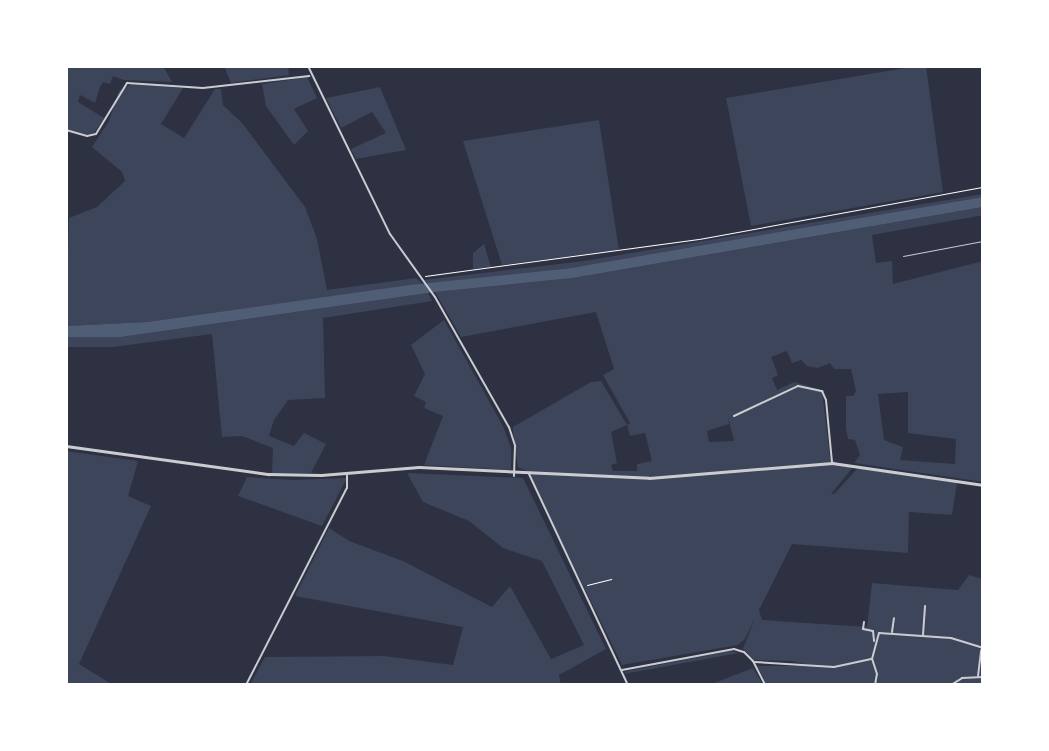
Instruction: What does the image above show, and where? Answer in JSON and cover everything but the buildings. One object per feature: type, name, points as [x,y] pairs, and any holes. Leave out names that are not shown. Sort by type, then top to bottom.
[{"type":"street","points":[[304,75],[308,68]]},
{"type":"street","points":[[308,68],[390,234],[435,297],[511,431],[514,474]]},
{"type":"street","points":[[66,130],[87,136],[96,134],[127,83],[203,88],[311,76]]},
{"type":"street","points":[[734,416],[798,386],[822,391],[826,400],[832,463]]},
{"type":"street","points":[[66,446],[245,472],[347,474],[419,467],[514,474],[649,478],[832,463],[983,485]]},
{"type":"street","points":[[529,473],[628,685]]},
{"type":"street","points":[[246,685],[347,488],[347,474]]},
{"type":"street","points":[[923,636],[925,606]]},
{"type":"street","points":[[892,634],[894,618]]},
{"type":"street","points":[[864,622],[863,629],[873,631],[875,642]]},
{"type":"street","points":[[875,685],[877,674],[872,659],[879,633],[951,638],[982,648],[981,677],[962,678],[951,685]]},
{"type":"street","points":[[621,671],[734,649],[744,652],[753,661],[765,685]]},
{"type":"street","points":[[753,661],[834,667],[872,659]]},
{"type":"lane","points":[[903,256],[983,241]]},
{"type":"path","points":[[422,278],[699,239],[983,187]]},
{"type":"path","points":[[581,588],[611,579]]},
{"type":"shaded area","points":[[66,66],[163,66],[172,82],[124,80],[113,76],[110,84],[103,82],[95,103],[80,95],[78,102],[104,118],[94,133],[86,134],[66,129]]},
{"type":"shaded area","points":[[224,66],[288,66],[289,75],[231,83]]},
{"type":"shaded area","points":[[926,66],[943,192],[751,226],[726,98]]},
{"type":"shaded area","points":[[307,77],[317,98],[294,109],[308,131],[294,145],[266,106],[262,84]]},
{"type":"shaded area","points":[[132,84],[183,88],[161,124],[184,138],[215,89],[221,89],[223,105],[243,124],[305,207],[317,239],[327,290],[416,278],[423,284],[147,322],[66,326],[69,218],[97,207],[125,181],[122,172],[92,147],[109,121],[119,91]]},
{"type":"shaded area","points":[[380,87],[406,150],[356,159],[351,149],[386,133],[372,112],[341,128],[326,98]]},
{"type":"shaded area","points":[[599,120],[619,250],[502,265],[463,141]]},
{"type":"shaded area","points":[[983,194],[983,197],[604,264],[428,284],[424,280],[584,261]]},
{"type":"shaded area","points":[[983,197],[983,207],[573,278],[435,292],[121,337],[66,337],[66,326],[147,322],[410,285],[571,268]]},
{"type":"shaded area","points":[[983,207],[983,215],[872,235],[876,263],[892,261],[893,284],[983,261],[983,482],[854,463],[860,455],[855,440],[848,439],[846,429],[846,396],[853,396],[856,391],[851,369],[834,369],[830,363],[818,368],[807,366],[801,360],[792,363],[787,351],[771,357],[778,375],[772,378],[777,390],[794,382],[822,390],[830,458],[844,467],[853,467],[831,494],[858,468],[957,483],[952,515],[909,512],[908,553],[792,544],[759,610],[762,620],[867,627],[872,583],[958,590],[969,575],[983,579],[983,685],[767,685],[757,666],[812,666],[792,661],[754,660],[743,649],[755,618],[745,639],[738,645],[622,665],[527,471],[518,467],[513,434],[513,427],[591,382],[601,381],[627,425],[630,423],[603,375],[614,369],[596,312],[461,337],[435,292],[573,278]],"holes":[[[908,392],[908,433],[956,439],[955,464],[900,460],[903,447],[884,440],[878,394]],[[728,417],[734,441],[709,442],[707,431],[729,424]],[[627,425],[630,436],[645,433],[652,461],[637,464],[637,471],[613,471],[611,465],[617,463],[611,432]]]},
{"type":"shaded area","points":[[484,244],[491,267],[473,269],[473,253]]},
{"type":"shaded area","points":[[428,293],[432,301],[323,318],[325,398],[288,400],[274,420],[269,436],[294,446],[304,433],[326,444],[311,473],[272,473],[273,448],[242,436],[222,437],[212,334],[113,347],[66,347],[66,337],[121,337]]},
{"type":"shaded area","points":[[444,320],[503,426],[511,448],[511,470],[424,465],[443,416],[424,408],[426,402],[414,396],[425,374],[411,345]]},
{"type":"shaded area","points":[[66,451],[138,461],[128,496],[151,506],[79,664],[113,685],[66,685]]},
{"type":"shaded area","points":[[407,473],[523,478],[606,649],[559,675],[561,685],[250,685],[265,657],[384,656],[453,665],[463,627],[295,596],[329,528],[349,541],[403,561],[492,607],[510,586],[551,659],[584,645],[542,561],[503,548],[469,521],[423,502]]},
{"type":"shaded area","points":[[247,477],[293,480],[347,478],[322,526],[238,496]]},
{"type":"shaded area","points":[[730,651],[739,653],[624,674],[627,671]]},
{"type":"shaded area","points":[[753,668],[763,685],[709,685]]}]
